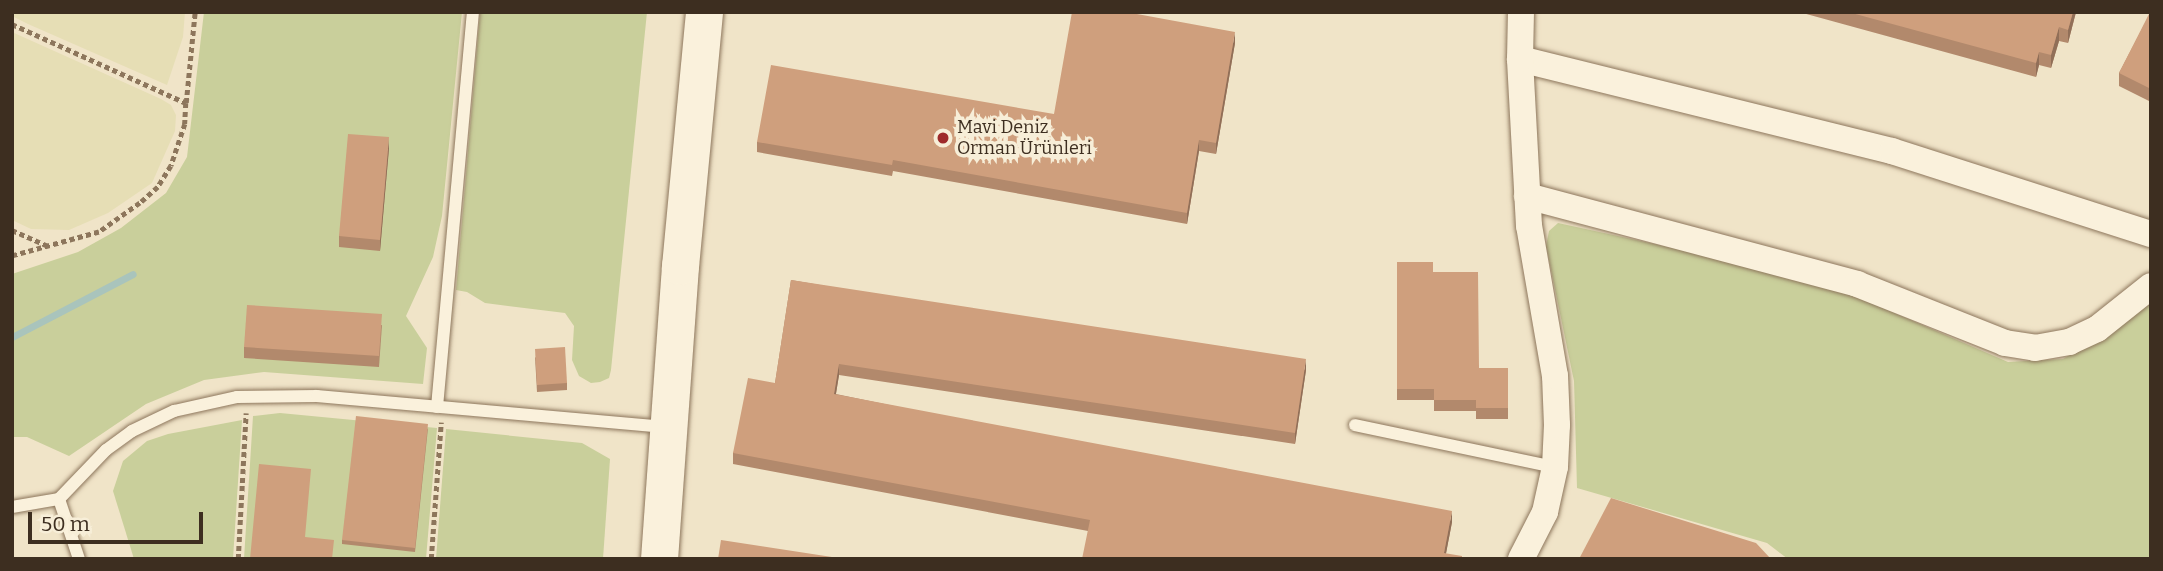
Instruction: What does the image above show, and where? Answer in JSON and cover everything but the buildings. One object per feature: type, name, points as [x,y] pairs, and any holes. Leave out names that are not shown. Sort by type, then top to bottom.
[{"type":"main road","points":[[659,559],[657,264],[681,12]]},
{"type":"main road","points":[[637,559],[658,427],[704,12]]},
{"type":"street","points":[[1521,12],[1520,59],[1529,226],[1555,376],[1555,467],[1545,512],[1521,559]]},
{"type":"street","points":[[1520,59],[1892,151],[2151,234]]},
{"type":"street","points":[[1527,196],[1857,284],[2005,343],[2035,348],[2068,342],[2097,329],[2151,286]]},
{"type":"lane","points":[[440,407],[473,12]]},
{"type":"lane","points":[[12,508],[59,499],[106,450],[132,431],[174,411],[247,396],[317,396],[658,427]]},
{"type":"lane","points":[[1355,425],[1555,467]]},
{"type":"lane","points":[[59,499],[79,559]]},
{"type":"path","points":[[12,256],[99,232],[158,187],[171,166],[185,124],[195,12]]},
{"type":"path","points":[[12,24],[186,103]]},
{"type":"path","points":[[12,230],[48,247]]},
{"type":"path","points":[[238,559],[247,396]]},
{"type":"path","points":[[431,559],[440,407]]},
{"type":"shaded area","points":[[12,12],[185,12],[183,37],[167,85],[28,24],[12,16]]},
{"type":"shaded area","points":[[12,32],[161,99],[171,105],[176,115],[175,131],[152,183],[108,213],[69,230],[31,229],[12,220]]},
{"type":"green space","points":[[204,12],[462,12],[442,216],[433,257],[406,316],[427,348],[423,384],[264,372],[204,380],[146,404],[69,456],[27,437],[12,437],[12,274],[78,252],[121,228],[166,193],[187,157]]},
{"type":"green space","points":[[480,12],[647,12],[611,370],[609,378],[600,382],[591,383],[579,376],[572,360],[574,326],[565,313],[485,303],[467,292],[456,290]]},
{"type":"green space","points":[[1558,223],[1816,279],[2008,362],[2063,359],[2151,303],[2151,559],[1788,559],[1767,543],[1577,488],[1574,381],[1546,246],[1549,231]]},
{"type":"green space","points":[[280,413],[437,428],[426,559],[244,559],[253,416]]},
{"type":"green space","points":[[242,420],[233,559],[134,559],[113,491],[123,461],[147,441],[168,434]]},
{"type":"green space","points":[[446,429],[582,443],[610,459],[603,559],[436,559]]},
{"type":"waterway","points":[[12,337],[133,274]]},
{"type":"place","name":"Mavi Deniz Orman Ürünleri","points":[[943,138]]}]
